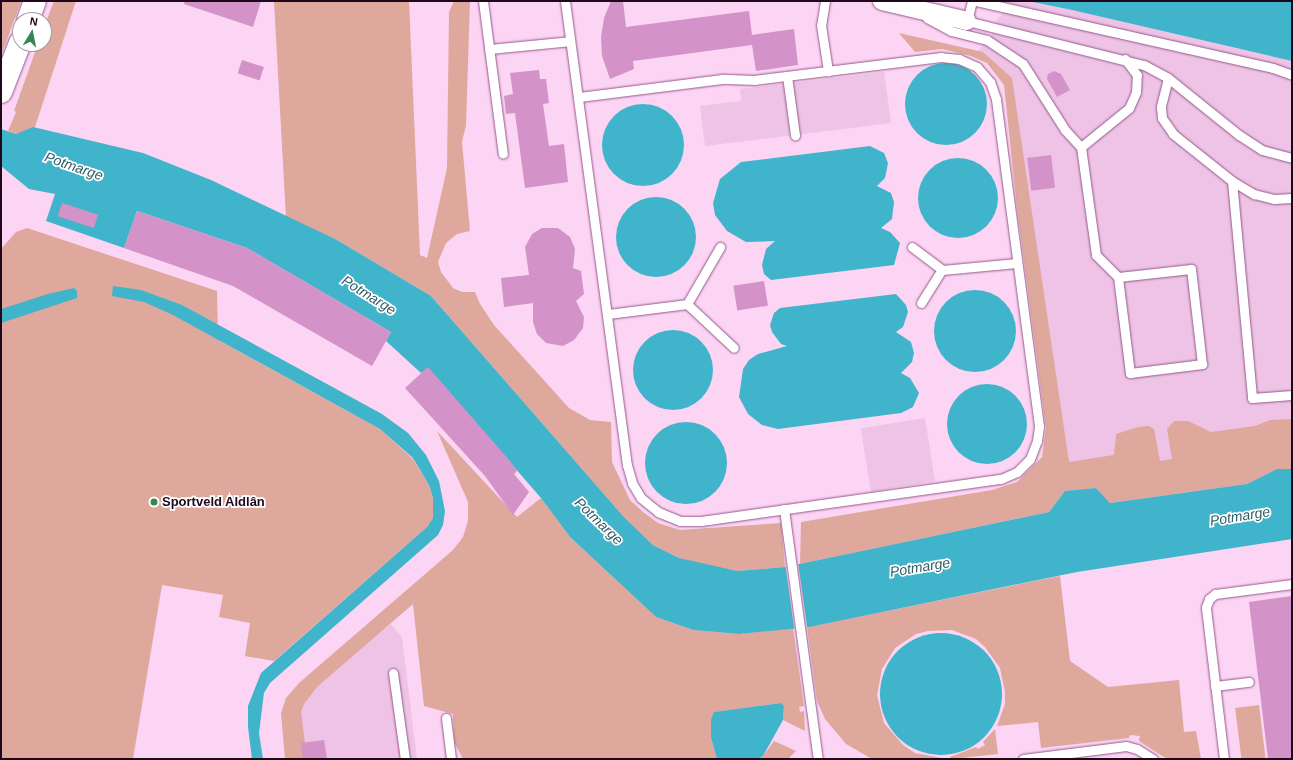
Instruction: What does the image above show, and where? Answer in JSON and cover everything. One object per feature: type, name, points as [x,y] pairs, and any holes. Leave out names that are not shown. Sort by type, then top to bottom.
[{"type":"street","points":[[31,12],[35,1]]},
{"type":"street","points":[[882,1],[967,21]]},
{"type":"street","points":[[1,92],[17,52]]},
{"type":"lane","points":[[483,1],[503,154]]},
{"type":"lane","points":[[565,1],[627,465],[632,483],[641,498],[658,512],[680,521],[701,521],[1001,479],[1016,472],[1030,459],[1037,441],[1038,426],[996,99],[990,82],[977,67],[959,59],[941,57],[755,80],[722,79],[578,97]]},
{"type":"lane","points":[[825,1],[821,25],[828,71]]},
{"type":"lane","points":[[972,1],[967,21],[1125,58],[1168,78],[1239,135],[1262,150],[1292,158]]},
{"type":"lane","points":[[976,1],[1273,68],[1292,75]]},
{"type":"lane","points":[[903,6],[951,31],[987,40],[1023,64],[1065,130],[1081,147],[1096,255],[1118,277],[1130,373],[1202,364],[1191,269],[1118,277]]},
{"type":"lane","points":[[489,50],[570,41]]},
{"type":"lane","points":[[1081,147],[1129,108],[1136,92],[1137,75],[1125,58]]},
{"type":"lane","points":[[787,76],[795,135]]},
{"type":"lane","points":[[1168,78],[1161,108],[1162,118],[1173,134],[1232,181],[1254,194],[1274,199],[1292,198]]},
{"type":"lane","points":[[1232,181],[1252,398],[1292,395]]},
{"type":"lane","points":[[687,304],[720,247]]},
{"type":"lane","points":[[912,247],[942,270],[1017,262]]},
{"type":"lane","points":[[922,303],[942,270]]},
{"type":"lane","points":[[608,314],[687,304]]},
{"type":"lane","points":[[687,304],[734,348]]},
{"type":"lane","points":[[784,510],[818,759]]},
{"type":"lane","points":[[1224,759],[1206,607],[1209,599],[1215,594],[1292,584]]},
{"type":"lane","points":[[393,673],[404,759]]},
{"type":"lane","points":[[1215,686],[1250,682]]},
{"type":"lane","points":[[446,718],[451,759]]},
{"type":"lane","points":[[1023,759],[1126,746],[1137,749],[1153,759]]},
{"type":"shaded area","points":[[1,1],[21,1],[17,12],[12,12],[12,26],[1,56]]},
{"type":"shaded area","points":[[54,1],[76,1],[35,127],[16,134],[8,131],[16,112],[14,111],[35,52],[52,52],[52,12],[50,12]]},
{"type":"shaded area","points":[[274,1],[409,1],[420,255],[427,258],[447,168],[449,12],[454,1],[470,1],[466,125],[462,142],[470,231],[457,234],[446,243],[438,262],[441,272],[453,288],[462,292],[475,292],[480,304],[494,325],[569,408],[590,420],[611,422],[612,462],[630,500],[643,512],[658,523],[680,530],[781,523],[785,567],[737,571],[708,566],[679,558],[653,545],[623,516],[431,296],[337,240],[286,218]]},
{"type":"shaded area","points":[[1004,1],[1028,1],[1072,10],[1292,61],[1292,469],[1070,491],[1006,77],[975,54],[992,35],[998,17],[1001,16]]},
{"type":"shaded area","points":[[899,33],[983,52],[1012,78],[1069,462],[1114,455],[1116,434],[1138,427],[1149,426],[1154,429],[1160,461],[1172,459],[1167,429],[1174,421],[1188,421],[1211,432],[1255,426],[1270,420],[1292,419],[1292,469],[1277,469],[1247,484],[1110,503],[1096,488],[1065,491],[1049,512],[800,564],[801,522],[992,490],[1017,482],[1042,457],[1046,428],[1017,208],[1004,85],[987,63],[971,56],[942,49],[915,52]]},
{"type":"shaded area","points":[[884,72],[891,123],[705,146],[700,106],[741,101],[740,89]]},
{"type":"shaded area","name":"Sportveld Aldlân","points":[[27,228],[217,291],[218,340],[380,429],[413,459],[429,485],[433,499],[433,518],[427,527],[274,661],[245,656],[250,623],[219,617],[223,595],[162,585],[133,759],[1,759],[1,249],[16,232]]},
{"type":"shaded area","points":[[925,418],[935,481],[871,491],[861,428]]},
{"type":"shaded area","points":[[437,431],[517,517],[541,498],[570,537],[656,617],[693,630],[739,634],[793,628],[804,706],[799,707],[800,712],[804,711],[805,731],[783,720],[784,706],[780,703],[715,712],[711,738],[717,759],[463,759],[454,742],[453,714],[424,706],[413,604],[317,687],[304,704],[301,712],[307,759],[285,759],[281,713],[286,698],[299,683],[453,550],[463,537],[468,521],[468,502]]},
{"type":"shaded area","points":[[1060,576],[1070,661],[1108,687],[1179,680],[1184,732],[1196,731],[1201,759],[1167,759],[1139,741],[1140,736],[1130,735],[1129,738],[1041,748],[1038,722],[997,726],[1005,704],[1005,692],[1000,668],[985,647],[976,639],[952,630],[928,631],[916,634],[895,648],[882,669],[877,695],[884,723],[903,745],[915,753],[947,759],[872,759],[846,744],[825,719],[817,701],[807,627]]},
{"type":"shaded area","points":[[391,624],[402,638],[417,759],[297,759],[291,713],[310,684]]},
{"type":"shaded area","points":[[1259,705],[1266,759],[1241,759],[1235,708]]},
{"type":"shaded area","points":[[995,729],[998,754],[951,759],[950,757],[976,747],[978,749],[985,745],[983,742]]},
{"type":"shaded area","points":[[774,741],[796,751],[788,759],[758,759],[763,756]]},
{"type":"water","points":[[1028,1],[1292,1],[1292,61],[1072,10]]},
{"type":"water","points":[[946,63],[962,66],[975,75],[984,88],[987,104],[984,120],[975,133],[962,142],[946,145],[930,142],[917,133],[908,120],[905,104],[908,88],[917,75],[930,66]]},
{"type":"water","points":[[643,104],[659,107],[672,116],[681,129],[684,145],[681,161],[672,174],[659,183],[643,186],[627,183],[614,174],[605,161],[602,145],[605,129],[614,116],[627,107]]},
{"type":"water","name":"Potmarge","points":[[33,127],[143,153],[211,180],[337,240],[431,296],[623,516],[653,545],[679,558],[737,571],[785,567],[1049,512],[1065,491],[1096,488],[1110,503],[1247,484],[1277,469],[1292,469],[1292,539],[1077,572],[809,627],[739,634],[693,630],[656,617],[570,537],[541,498],[428,368],[421,373],[386,341],[391,332],[247,248],[137,211],[124,248],[46,221],[55,194],[29,189],[1,166],[1,129],[16,134]]},
{"type":"water","points":[[870,146],[884,153],[888,163],[885,178],[877,186],[891,193],[894,202],[892,219],[881,228],[890,232],[900,243],[894,265],[771,280],[764,274],[762,265],[766,249],[775,241],[746,242],[727,231],[715,215],[713,203],[720,179],[741,162]]},
{"type":"water","points":[[958,158],[973,161],[986,170],[995,183],[998,198],[995,213],[986,226],[973,235],[958,238],[943,235],[930,226],[921,213],[918,198],[921,183],[930,170],[943,161]]},
{"type":"water","points":[[648,197],[664,197],[685,208],[696,229],[696,245],[685,266],[664,277],[648,277],[634,271],[627,266],[622,259],[616,245],[616,229],[622,215],[627,208],[634,203]]},
{"type":"water","points":[[113,286],[141,290],[182,305],[382,414],[408,433],[426,455],[439,481],[445,511],[443,525],[438,535],[270,683],[264,693],[259,733],[263,759],[252,759],[248,727],[248,706],[261,673],[427,527],[433,518],[433,498],[429,485],[413,458],[380,429],[173,315],[144,302],[112,296]]},
{"type":"water","points":[[74,288],[77,291],[77,298],[1,323],[1,309],[48,294]]},
{"type":"water","points":[[975,290],[991,293],[1004,302],[1013,315],[1016,331],[1013,347],[1004,360],[991,369],[975,372],[959,369],[946,360],[937,347],[934,331],[937,315],[946,302],[959,293]]},
{"type":"water","points":[[896,294],[906,305],[908,312],[903,327],[896,332],[911,342],[914,353],[912,362],[901,373],[910,378],[919,393],[913,407],[901,413],[778,429],[762,425],[748,414],[739,397],[743,369],[749,360],[758,354],[787,346],[781,344],[772,332],[770,325],[774,313],[780,308]]},
{"type":"water","points":[[673,330],[688,333],[701,342],[710,355],[713,370],[710,385],[701,398],[688,407],[673,410],[658,407],[645,398],[636,385],[633,370],[636,355],[645,342],[658,333]]},
{"type":"water","points":[[987,384],[1002,387],[1015,396],[1024,409],[1027,424],[1024,439],[1015,452],[1002,461],[987,464],[972,461],[959,452],[950,439],[947,424],[950,409],[959,396],[972,387]]},
{"type":"water","points":[[686,422],[702,425],[715,434],[724,447],[727,463],[724,479],[715,492],[702,501],[686,504],[670,501],[657,492],[648,479],[645,463],[648,447],[657,434],[670,425]]},
{"type":"water","points":[[941,633],[964,637],[975,643],[984,651],[992,660],[998,671],[1002,694],[998,717],[992,728],[984,737],[975,745],[964,751],[941,755],[918,751],[907,745],[898,737],[890,728],[884,717],[880,694],[884,671],[890,660],[898,651],[907,643],[918,637]]},
{"type":"water","points":[[781,703],[784,706],[783,720],[763,756],[758,759],[717,759],[711,738],[711,720],[714,712]]},
{"type":"pier","points":[[798,562],[807,629],[795,631],[785,564]]},
{"type":"building","points":[[185,1],[261,1],[253,27],[184,4]]},
{"type":"building","points":[[611,1],[623,1],[626,27],[749,11],[752,35],[794,29],[798,65],[756,71],[752,45],[633,61],[634,69],[610,79],[602,56],[601,37],[604,18]]},
{"type":"building","points":[[242,60],[264,67],[260,80],[238,73]]},
{"type":"building","points":[[539,70],[540,79],[546,79],[549,103],[543,104],[549,146],[564,144],[568,182],[525,188],[515,113],[506,114],[504,96],[513,94],[510,73]]},
{"type":"building","points":[[1054,71],[1061,74],[1070,90],[1057,97],[1047,79],[1048,74]]},
{"type":"building","points":[[1051,155],[1055,188],[1031,191],[1027,158]]},
{"type":"building","points":[[62,203],[98,215],[94,228],[58,216]]},
{"type":"building","points":[[137,211],[247,248],[391,332],[372,366],[233,286],[124,248]]},
{"type":"building","points":[[542,228],[558,228],[570,237],[575,249],[573,268],[581,271],[584,294],[576,301],[584,317],[583,328],[574,340],[563,346],[546,343],[537,334],[533,322],[533,303],[504,307],[501,278],[529,275],[525,247],[532,234]]},
{"type":"building","points":[[764,281],[768,306],[737,311],[733,286]]},
{"type":"building","points":[[428,367],[517,471],[514,474],[529,492],[513,515],[485,476],[405,388]]},
{"type":"building","points":[[1292,596],[1292,759],[1268,759],[1249,602]]},
{"type":"building","points":[[324,740],[327,759],[303,759],[301,743]]},
{"type":"place","name":"Sportveld Aldlân","points":[[154,502]]}]
